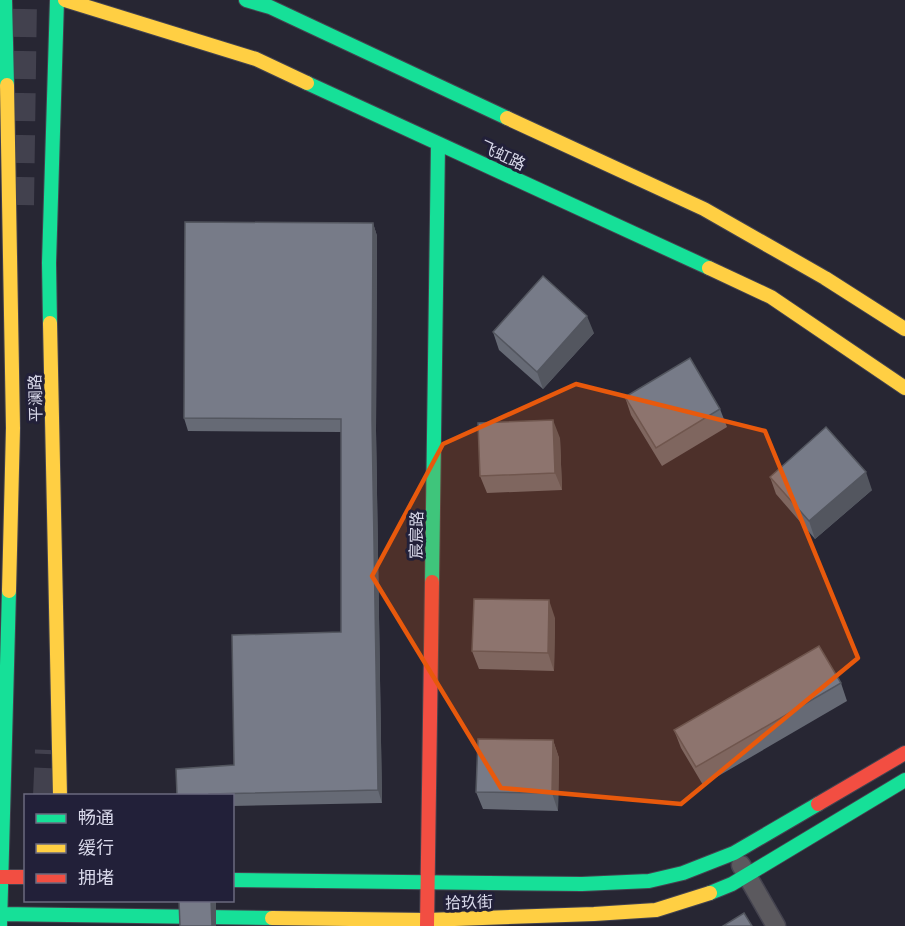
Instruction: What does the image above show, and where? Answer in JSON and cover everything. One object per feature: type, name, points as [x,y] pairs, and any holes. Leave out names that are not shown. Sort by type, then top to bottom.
[{"type":"main road","name":"平澜路","points":[[0,925],[13,428],[5,307],[5,0]]},
{"type":"main road","name":"平澜路","points":[[57,0],[49,263],[60,794]]},
{"type":"main road","name":"飞虹路","points":[[65,0],[256,59],[771,297],[905,388]]},
{"type":"main road","points":[[246,0],[270,7],[704,209],[825,278],[905,329]]},
{"type":"main road","name":"宸宸路","points":[[427,923],[438,144]]},
{"type":"main road","name":"拾玖街","points":[[234,880],[582,884],[649,881],[683,873],[734,853],[905,753]]},
{"type":"main road","name":"拾玖街","points":[[0,914],[57,921],[427,923],[656,910],[698,898],[732,884],[905,780]]},
{"type":"main road","points":[[1,877],[24,877]]},
{"type":"main road","points":[[57,921],[58,902]]},
{"type":"street","points":[[734,853],[776,926]]},
{"type":"highlighted area","points":[[576,384],[765,431],[858,658],[681,804],[501,788],[372,576],[443,444]]},
{"type":"building","points":[[185,222],[373,223],[372,419],[378,790],[177,794],[176,769],[234,765],[232,635],[341,632],[341,419],[184,418]]},
{"type":"building","points":[[543,276],[587,316],[537,372],[493,332]]},
{"type":"building","points":[[690,358],[720,409],[656,448],[625,397]]},
{"type":"building","points":[[553,420],[555,473],[480,476],[478,423]]},
{"type":"building","points":[[826,427],[866,472],[809,521],[770,477]]},
{"type":"building","points":[[474,599],[549,600],[548,653],[472,651]]},
{"type":"building","points":[[819,646],[841,683],[696,767],[674,730]]},
{"type":"building","points":[[478,739],[553,740],[552,793],[476,792]]},
{"type":"building","points":[[179,902],[211,902],[212,926],[180,926]]},
{"type":"building","points":[[744,913],[752,926],[723,926]]},
{"type":"tunnel","points":[[20,205],[23,0]]},
{"type":"tunnel","points":[[47,794],[49,750]]},
{"type":"traffic: fast","points":[[5,0],[7,85]]},
{"type":"traffic: fast","points":[[50,323],[49,263],[57,0]]},
{"type":"traffic: fast","points":[[246,0],[270,7],[507,118]]},
{"type":"traffic: fast","points":[[307,83],[709,268]]},
{"type":"traffic: fast","points":[[432,582],[438,144]]},
{"type":"traffic: fast","points":[[0,925],[9,591]]},
{"type":"traffic: fast","points":[[710,893],[732,884],[905,780]]},
{"type":"traffic: fast","points":[[234,880],[582,884],[649,881],[683,873],[734,853],[818,804]]},
{"type":"traffic: fast","points":[[0,914],[272,918]]},
{"type":"traffic: slow","points":[[65,0],[256,59],[307,83]]},
{"type":"traffic: slow","points":[[7,85],[13,428],[9,591]]},
{"type":"traffic: slow","points":[[507,118],[704,209],[825,278],[905,329]]},
{"type":"traffic: slow","points":[[709,268],[771,297],[905,388]]},
{"type":"traffic: slow","points":[[50,323],[60,794]]},
{"type":"traffic: slow","points":[[272,918],[427,920],[594,914],[656,910],[710,893]]},
{"type":"traffic: jam","points":[[427,926],[432,582]]},
{"type":"traffic: jam","points":[[818,804],[905,753]]},
{"type":"traffic: jam","points":[[0,877],[24,877]]}]
